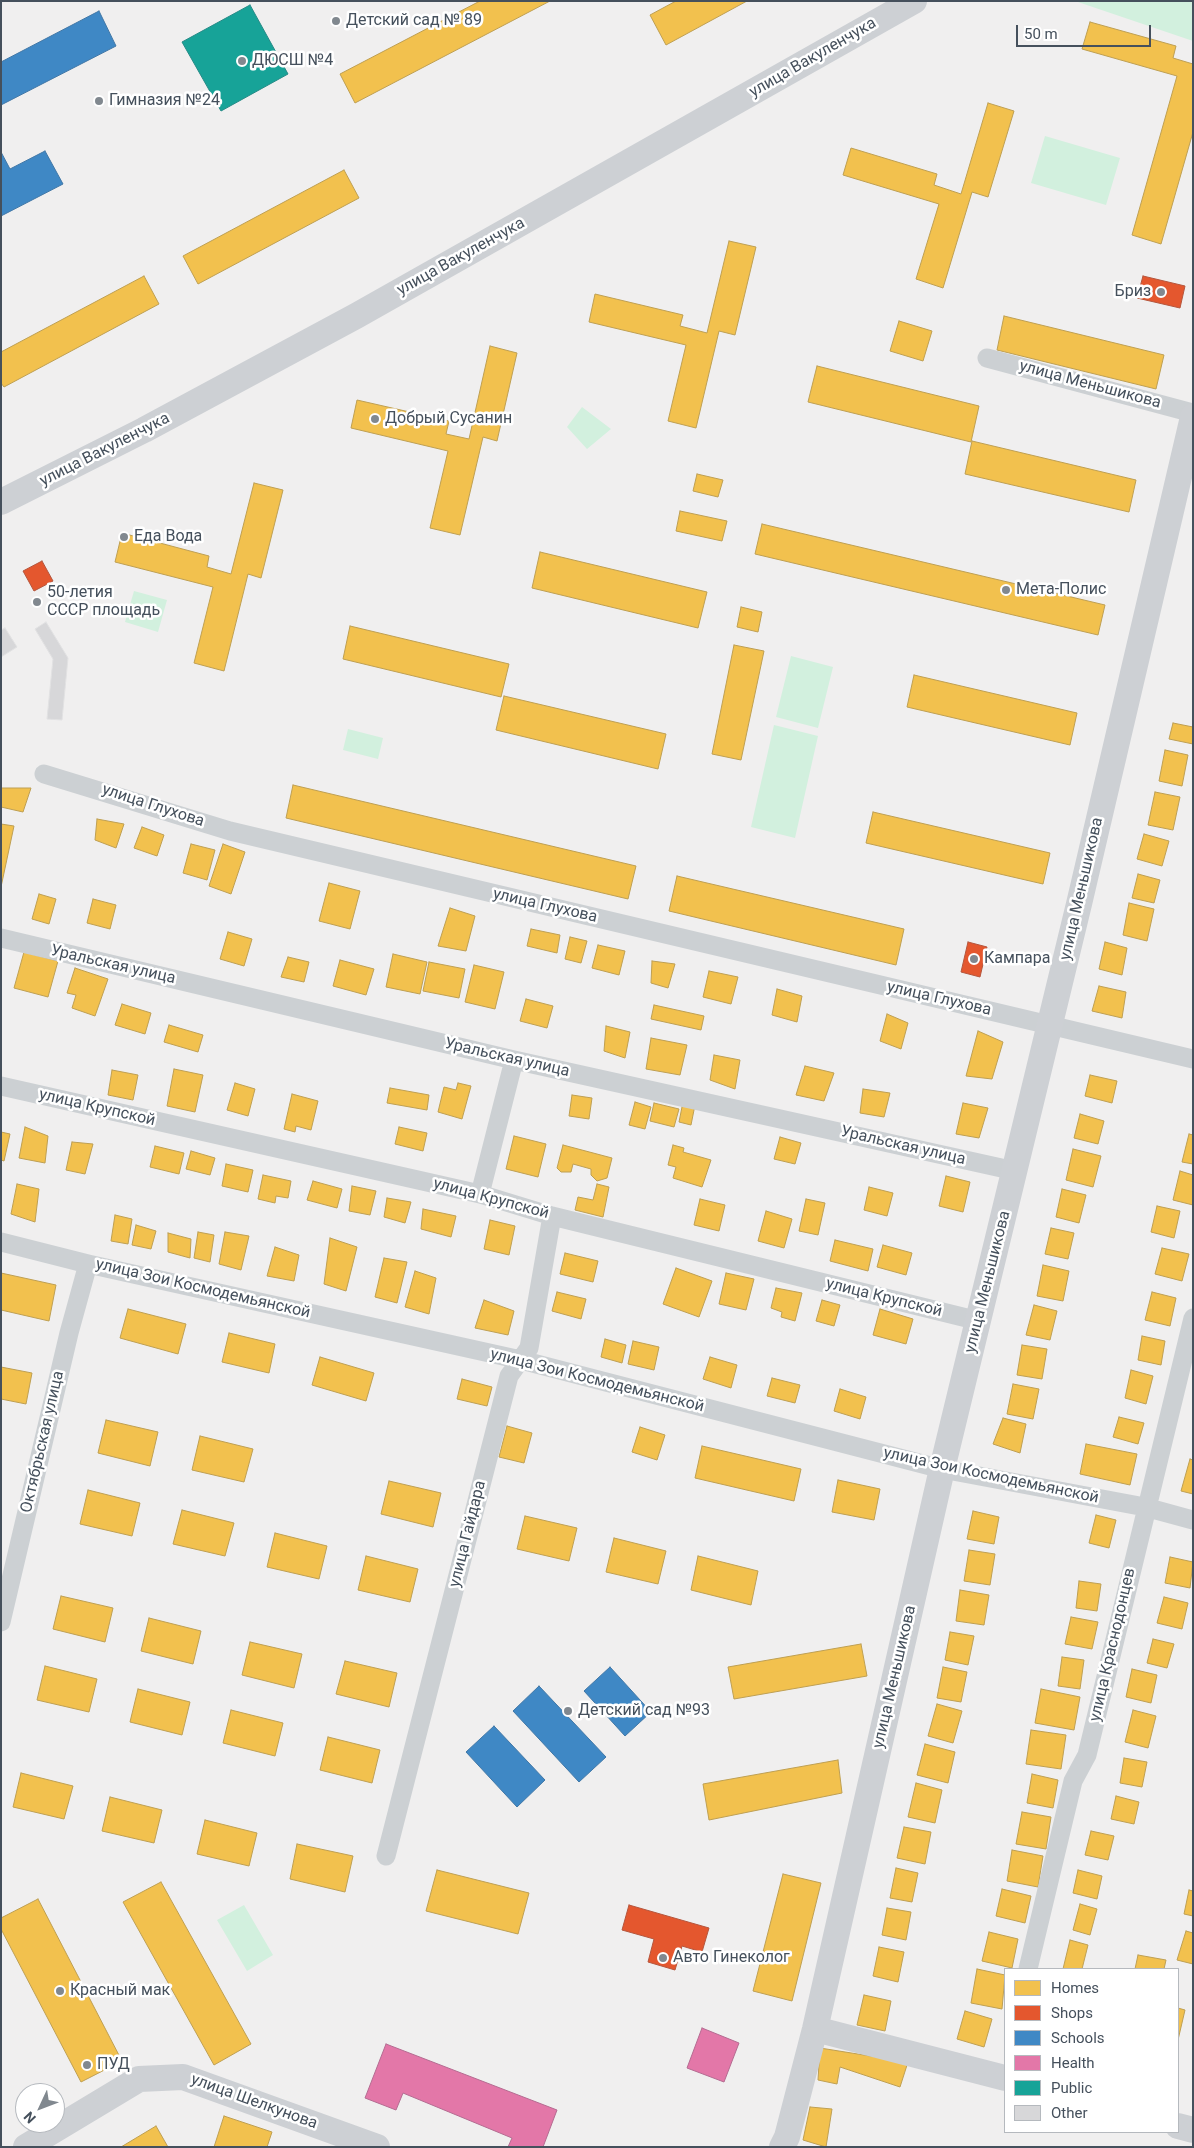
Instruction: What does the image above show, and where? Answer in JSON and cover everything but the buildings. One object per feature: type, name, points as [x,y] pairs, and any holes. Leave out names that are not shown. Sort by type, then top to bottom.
[{"type":"street","name":"улица Вакуленчука","points":[[1,502],[144,430],[356,316],[914,1]]},
{"type":"street","name":"улица Меньшикова","points":[[988,358],[1193,413]]},
{"type":"street","name":"улица Меньшикова","points":[[782,2147],[787,2137],[815,2029],[942,1469],[1050,1025],[1193,417]]},
{"type":"street","name":"улица Глухова","points":[[44,774],[230,831],[640,930],[1193,1059]]},
{"type":"street","name":"Уральская улица","points":[[1,938],[514,1060],[1015,1171]]},
{"type":"street","points":[[480,1194],[514,1060]]},
{"type":"street","name":"улица Крупской","points":[[1,1086],[480,1194],[552,1216],[979,1321]]},
{"type":"street","name":"улица Гайдара","points":[[386,1856],[509,1376],[529,1348],[552,1216]]},
{"type":"street","name":"улица Зои Космодемьянской","points":[[1,1242],[88,1264],[521,1360],[942,1469],[1145,1508],[1193,1520]]},
{"type":"street","name":"Октябрьская улица","points":[[1,1622],[69,1333],[88,1264]]},
{"type":"street","name":"улица Краснодонцев","points":[[1028,1968],[1073,1781],[1087,1755],[1145,1508],[1193,1318]]},
{"type":"street","points":[[815,2029],[1004,2072]]},
{"type":"street","name":"улица Шелкунова","points":[[26,2147],[139,2079],[183,2077],[376,2147]]},
{"type":"street","points":[[1179,2126],[1193,2130]]},
{"type":"green space","points":[[1075,1],[1193,1],[1193,41]]},
{"type":"green space","points":[[1045,136],[1120,158],[1106,205],[1031,183]]},
{"type":"green space","points":[[582,407],[611,429],[587,449],[567,427]]},
{"type":"green space","points":[[134,591],[167,600],[158,632],[125,622]]},
{"type":"green space","points":[[791,656],[833,667],[818,728],[776,717]]},
{"type":"green space","points":[[774,725],[818,736],[795,838],[751,827]]},
{"type":"green space","points":[[348,729],[383,738],[378,759],[343,750]]},
{"type":"green space","points":[[244,1905],[273,1955],[247,1971],[217,1920]]},
{"type":"place","name":"Детский сад № 89","points":[[336,21]]},
{"type":"place","name":"ДЮСШ №4","points":[[242,61]]},
{"type":"place","name":"Гимназия №24","points":[[99,101]]},
{"type":"place","name":"Бриз","points":[[1161,292]]},
{"type":"place","name":"Добрый Сусанин","points":[[375,419]]},
{"type":"place","name":"Еда Вода","points":[[124,537]]},
{"type":"place","name":"Мета-Полис","points":[[1006,590]]},
{"type":"place","name":"50-летия СССР площадь","points":[[37,602]]},
{"type":"place","name":"Кампара","points":[[974,959]]},
{"type":"place","name":"Детский сад №93","points":[[568,1711]]},
{"type":"place","name":"Авто Гинеколог","points":[[663,1958]]},
{"type":"place","name":"Красный мак","points":[[60,1991]]},
{"type":"place","name":"ПУД","points":[[87,2065]]}]
